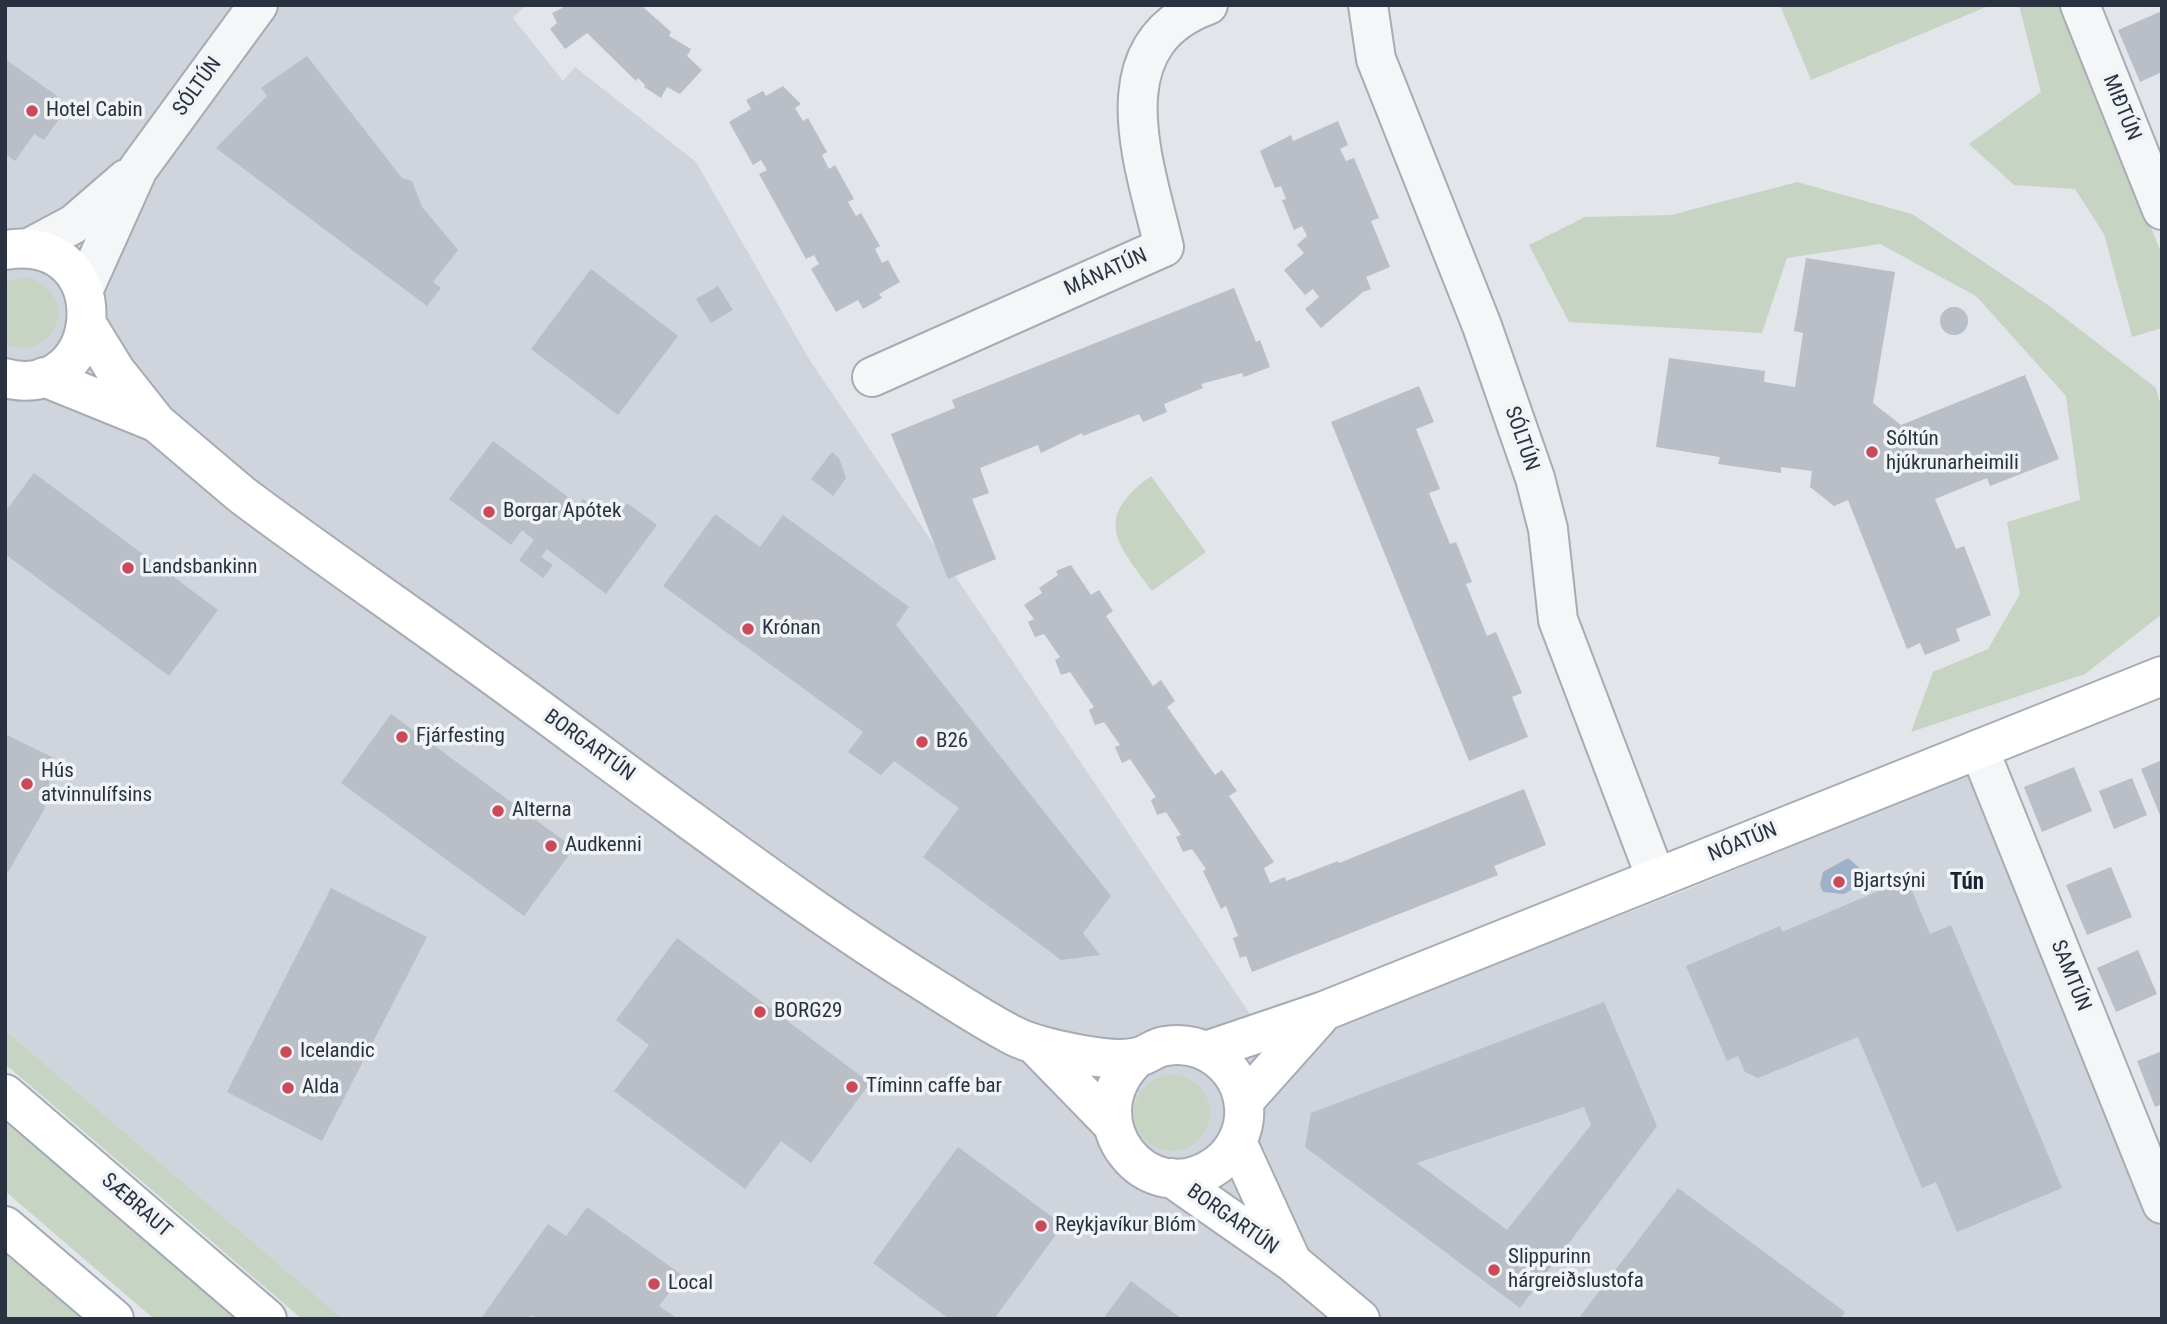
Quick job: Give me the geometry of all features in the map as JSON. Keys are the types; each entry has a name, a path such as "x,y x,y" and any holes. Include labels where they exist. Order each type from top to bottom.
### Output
{"street":[{"name":"SÓLTÚN","path":"17,249 74,224 138,169 258,5"},
{"name":"MÁNATÚN","path":"873,377 1164,247 1137,134 1136,94 1141,74 1158,42 1188,15 1208,5"},
{"name":"SÓLTÚN","path":"1368,5 1377,59 1482,326 1535,478 1548,529 1558,620 1656,878"},
{"name":"MIÐTÚN","path":"2080,5 2162,211"},
{"name":"SÓLTÚN","path":"86,308 138,169"},
{"name":"BORGARTÚN","path":"17,249 47,252 62,261 115,370 157,423 232,487 843,930 990,1024 1037,1047 1089,1055 1138,1057 1151,1050 1178,1045 1206,1051"},
{"path":"44,377 72,358 86,308"},
{"name":"BORGARTÚN","path":"5,378 29,380 44,377 157,423"},
{"name":"NÓATÚN","path":"1206,1051 1324,1011 2162,676"},
{"name":"SAMTÚN","path":"1979,749 2162,1204"},
{"name":"NÓATÚN","path":"1244,1101 1324,1011"},
{"name":"BORGARTÚN","path":"1037,1047 1111,1123 1119,1143 1132,1160 1150,1172 1172,1178 1292,1262 1360,1319"},
{"path":"1206,1051 1217,1057 1234,1076 1244,1101 1243,1122 1237,1142"},
{"path":"1111,1123 1116,1086 1127,1067 1138,1057"},
{"name":"SÆBRAUT","path":"5,1094 267,1319"},
{"name":"BORGARTÚN","path":"1172,1178 1203,1173 1228,1155 1237,1142"},
{"name":"BORGARTÚN","path":"1237,1142 1292,1262"},
{"path":"5,1226 114,1319"}],"shaded area":[{"path":"5,5 526,5 513,18 563,81 575,67 696,162 809,359 1273,1048 1669,897 1972,773 2162,1230 2162,1319 343,1319 5,1030"}],"green space":[{"path":"1780,5 1991,5 1811,80"},
{"path":"2019,5 2063,5 2162,255 2162,328 2132,337 2104,234 2075,189 2014,185 1969,144 2041,92"},
{"path":"1797,182 1912,214 2048,305 2156,388 2162,410 2162,614 2085,674 1911,732 1933,672 1988,649 2020,594 2007,522 2080,500 2066,396 1976,296 1880,244 1787,258 1762,333 1569,322 1529,245 1585,217 1671,215"},
{"path":"26,277 44,285 54,297 58,310 56,324 50,336 38,344 23,348 5,344 5,282"},
{"path":"1151,476 1206,552 1152,591 1129,559 1116,532 1116,519 1121,505"},
{"path":"5,1030 343,1319 302,1319 5,1064"},
{"path":"1172,1075 1186,1078 1199,1086 1207,1099 1210,1113 1207,1127 1199,1140 1186,1148 1172,1151 1158,1148 1145,1140 1137,1127 1134,1113 1137,1099 1145,1086 1158,1078"},
{"path":"5,1122 239,1319 154,1319 5,1191"},
{"path":"5,1247 89,1319 5,1319"}],"water":[{"path":"1848,858 1862,870 1858,886 1844,894 1823,892 1820,885 1823,872"}],"building":[{"path":"568,5 643,7 671,32 669,36 691,49 687,56 702,70 680,94 667,87 661,98 644,87 638,78 636,81 587,33 565,49 550,29 557,23 552,13"},
{"path":"2162,11 2162,72 2140,82 2118,30"},
{"path":"307,56 402,178 412,181 422,207 458,250 433,282 441,288 427,306 216,148 267,96 261,88"},
{"name":"Hotel Cabin","path":"5,59 60,98 53,107 62,115 44,140 34,134 15,161 5,154"},
{"path":"783,86 801,104 795,108 803,121 808,118 827,152 822,155 829,169 835,165 854,199 848,202 856,216 861,213 880,246 875,249 882,263 888,260 900,282 879,294 882,298 863,309 858,300 836,312 811,269 819,264 814,255 806,259 759,174 767,170 761,160 753,165 729,122 751,109 746,100 763,91 766,96"},
{"path":"1338,121 1348,145 1340,149 1346,161 1354,158 1379,218 1371,221 1390,267 1366,277 1371,289 1363,292 1321,328 1305,309 1319,297 1313,289 1305,295 1284,270 1304,253 1297,245 1307,236 1302,226 1294,230 1282,200 1286,199 1281,186 1275,188 1260,151 1291,135 1293,141"},
{"name":"Sóltún hjúkrunarheimili","path":"1806,258 1895,272 1873,403 1901,425 2025,375 2059,459 1990,486 1987,478 1935,499 1956,549 1964,546 1991,615 1956,629 1960,641 1925,655 1920,643 1907,649 1848,500 1834,506 1810,487 1812,471 1781,467 1781,473 1718,464 1720,457 1656,447 1669,358 1765,371 1764,382 1795,387 1803,333 1794,331"},
{"path":"591,269 678,336 618,415 531,349"},
{"path":"718,286 733,310 711,323 696,299"},
{"path":"1234,288 1256,342 1260,340 1270,367 1244,377 1242,373 1201,384 1203,388 1164,404 1167,412 1143,422 1139,414 1083,436 1082,433 1041,453 1038,445 980,468 989,493 972,499 996,559 948,579 891,434 955,408 952,400"},
{"path":"1954,307 1964,311 1968,321 1964,331 1954,335 1944,331 1940,321 1944,311"},
{"path":"1419,386 1434,422 1416,429 1440,489 1429,493 1450,544 1456,542 1472,582 1466,584 1487,636 1496,632 1522,693 1512,697 1528,737 1469,761 1331,422"},
{"path":"493,441 568,497 564,502 575,510 583,499 613,521 627,503 657,525 606,594 547,549 541,557 553,565 543,578 519,560 534,540 522,530 511,545 449,499"},
{"path":"832,452 839,458 846,478 833,496 811,479"},
{"path":"34,473 218,610 169,676 5,554 5,512"},
{"name":"B26","path":"715,514 760,547 783,515 909,607 896,625 1111,896 1083,933 1100,955 1061,960 923,857 959,808 894,761 881,775 848,752 863,732 663,586"},
{"path":"1071,565 1091,595 1099,590 1113,611 1106,616 1153,686 1161,680 1175,701 1167,707 1215,775 1222,770 1237,791 1229,796 1274,862 1264,868 1270,883 1285,877 1286,881 1338,861 1339,863 1524,789 1546,845 1494,866 1498,875 1252,972 1246,956 1240,958 1233,938 1238,936 1226,906 1221,909 1203,871 1206,869 1192,849 1183,852 1176,837 1181,835 1166,812 1157,815 1151,800 1156,797 1130,759 1122,763 1115,747 1120,745 1104,722 1095,725 1089,710 1094,707 1070,672 1061,675 1055,660 1060,657 1044,634 1035,637 1028,622 1034,619 1024,605 1042,593 1039,588 1058,575 1056,571"},
{"path":"391,714 574,848 524,916 341,783"},
{"name":"Hús atvinnulífsins","path":"5,734 54,758 44,810 5,877"},
{"path":"2162,760 2162,820 2141,769"},
{"path":"2074,767 2092,811 2042,832 2024,787"},
{"path":"2132,778 2147,815 2114,829 2099,791"},
{"path":"2111,867 2132,917 2087,935 2066,885"},
{"path":"1907,879 1930,934 1951,925 2062,1188 1957,1232 1936,1182 1922,1188 1858,1037 1758,1078 1745,1072 1738,1056 1727,1061 1686,966 1780,926 1782,932"},
{"path":"331,888 427,937 322,1141 227,1092"},
{"path":"677,938 870,1083 811,1163 781,1141 745,1189 614,1091 649,1045 616,1020"},
{"path":"2138,950 2157,994 2116,1012 2097,968"},
{"path":"1604,1002 1657,1126 1520,1308 1305,1147 1311,1113","holes":["1584,1107 1591,1125 1507,1230 1417,1163"]},
{"path":"2162,1051 2162,1104 2155,1107 2137,1061"},
{"path":"958,1147 1063,1225 994,1319 949,1319 873,1263"},
{"path":"1678,1188 1845,1312 1840,1319 1578,1319"},
{"path":"587,1207 682,1275 659,1306 678,1319 537,1319 531,1315 528,1319 482,1317 548,1224 566,1236"},
{"path":"1131,1281 1182,1319 1103,1319"}],"place":[{"name":"Hotel Cabin","path":"32,111"},
{"name":"Sóltún hjúkrunarheimili","path":"1872,452"},
{"name":"Borgar Apótek","path":"489,512"},
{"name":"Landsbankinn","path":"128,568"},
{"name":"Krónan","path":"748,629"},
{"name":"Fjárfesting","path":"402,737"},
{"name":"B26","path":"922,742"},
{"name":"Hús atvinnulífsins","path":"27,784"},
{"name":"Alterna","path":"498,811"},
{"name":"Audkenni","path":"551,846"},
{"name":"Bjartsýni","path":"1839,882"},
{"name":"BORG29","path":"760,1012"},
{"name":"Icelandic","path":"286,1052"},
{"name":"Tíminn caffe bar","path":"852,1087"},
{"name":"Alda","path":"288,1088"},
{"name":"Reykjavíkur Blóm","path":"1041,1226"},
{"name":"Slippurinn hárgreiðslustofa","path":"1494,1270"},
{"name":"Local","path":"654,1284"}],"district":[{"name":"Tún","path":"1967,883"}]}
